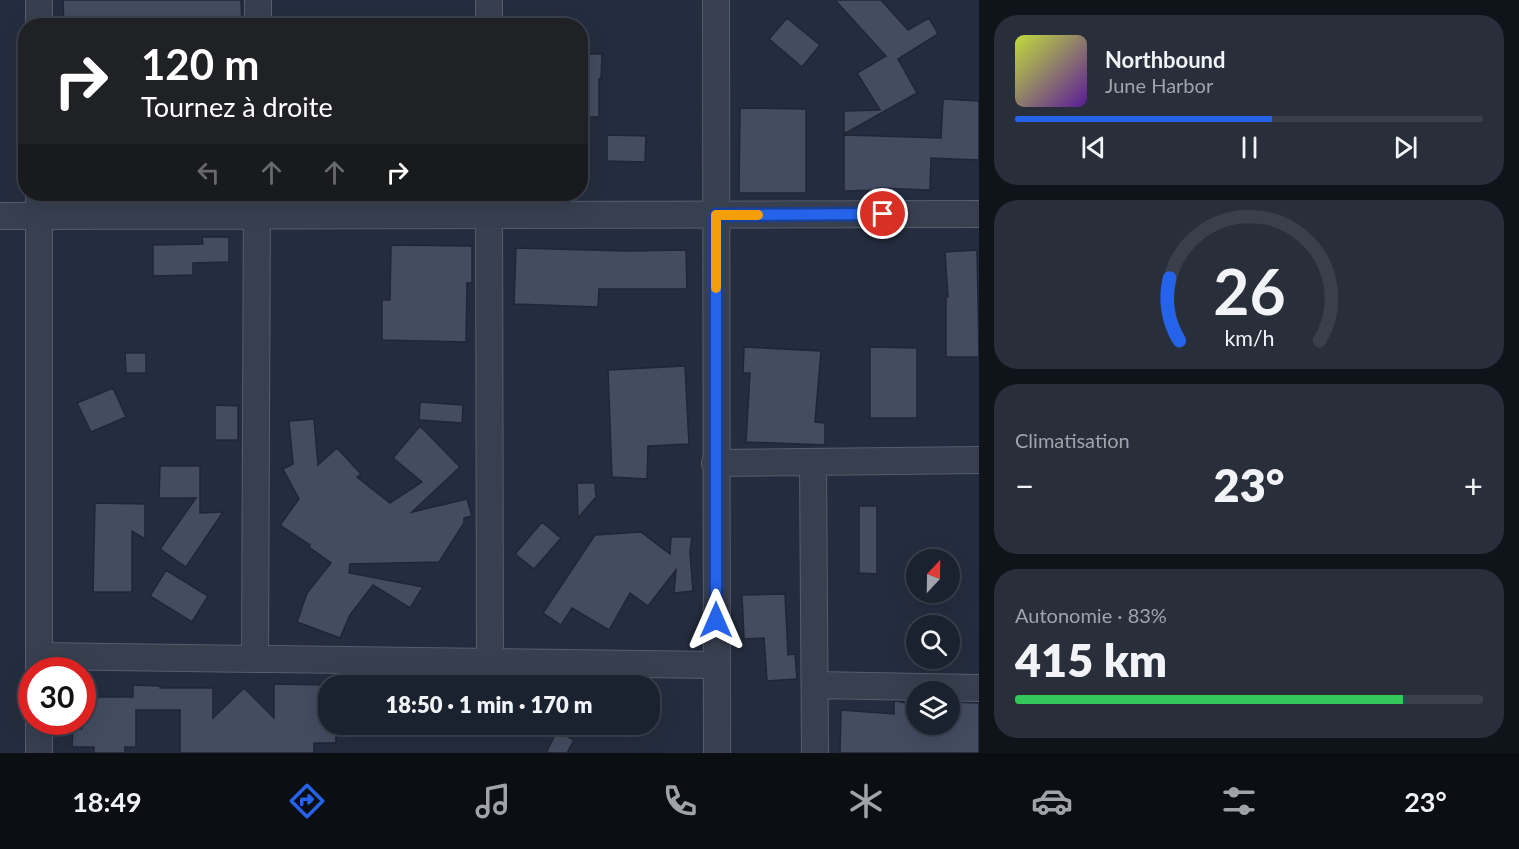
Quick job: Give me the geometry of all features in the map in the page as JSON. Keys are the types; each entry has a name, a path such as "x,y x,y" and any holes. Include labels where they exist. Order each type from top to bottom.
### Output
{"street":[{"path":"39,0 39,18"},
{"path":"258,0 258,18"},
{"path":"489,0 489,18"},
{"path":"716,0 717,753"},
{"path":"489,204 490,662"},
{"path":"0,216 39,205 489,204 716,215 979,214"},
{"path":"39,205 39,657"},
{"path":"255,659 257,205"},
{"path":"715,463 979,460"},
{"path":"813,462 815,753"},
{"path":"96,662 255,659 716,665"},
{"path":"815,685 979,687"},
{"path":"39,735 39,753"}],"building":[{"path":"63,0 241,0 242,18 64,18"},
{"path":"835,0 881,0 908,30 929,18 938,34 898,59 917,93 844,134 844,111 880,110 857,73 886,56"},
{"path":"787,18 820,45 802,67 769,39"},
{"path":"588,54 602,54 601,79 599,79 599,117 588,117"},
{"path":"943,99 979,101 979,160 931,158 930,190 877,188 877,190 844,191 844,135 941,138"},
{"path":"740,108 806,109 806,193 739,193"},
{"path":"607,135 646,136 645,162 607,161"},
{"path":"202,237 229,237 229,262 193,263 193,275 153,276 153,245 203,244"},
{"path":"391,245 472,246 472,283 467,283 466,342 382,340 382,300 390,300"},
{"path":"516,248 686,250 687,289 599,289 598,307 514,304"},
{"path":"977,250 979,357 946,357 946,297 948,297 945,252"},
{"path":"744,347 821,351 815,422 825,423 825,445 746,442 750,373 743,373"},
{"path":"870,347 917,348 917,418 870,418"},
{"path":"125,353 146,353 146,373 126,373"},
{"path":"685,366 689,444 648,446 647,479 612,477 608,370"},
{"path":"113,388 126,417 91,432 77,403"},
{"path":"420,402 463,405 462,423 419,420"},
{"path":"215,405 238,406 238,440 215,440"},
{"path":"314,419 318,465 337,448 361,474 357,477 390,503 422,482 393,458 420,426 460,467 412,512 467,499 472,516 464,518 464,523 439,562 350,564 349,573 423,587 410,608 373,585 350,615 340,638 297,622 307,593 331,563 309,547 310,545 280,525 299,499 283,469 293,464 289,421"},
{"path":"160,466 200,466 200,513 223,512 186,567 160,549 196,498 159,498"},
{"path":"577,483 595,483 596,497 578,518"},
{"path":"95,503 145,504 145,539 132,531 132,592 93,592"},
{"path":"859,506 877,506 877,574 859,573"},
{"path":"542,522 561,538 534,569 515,554"},
{"path":"641,532 670,554 671,537 692,537 690,552 693,591 674,593 676,570 648,606 630,593 609,630 572,608 561,625 543,613 595,535"},
{"path":"166,570 208,596 192,622 150,596"},
{"path":"785,594 788,655 795,654 797,679 767,681 764,638 744,639 742,595"},
{"path":"274,684 318,685 318,735 336,735 336,743 314,743 314,753 180,753 180,710 136,710 136,747 125,747 125,753 94,753 94,747 72,747 73,735 96,735 96,697 133,697 133,685 160,686 160,688 213,688 213,718 244,688 274,718"},
{"path":"894,701 906,703 906,735 960,735 960,702 979,703 979,753 840,753 841,710 894,714"},
{"path":"555,735 565,735 574,740 567,753 546,753"}],"slow traffic":[{"path":"716,288 716,215 758,215"}],"route":[{"path":"716,620 716,215 883,214"}]}
